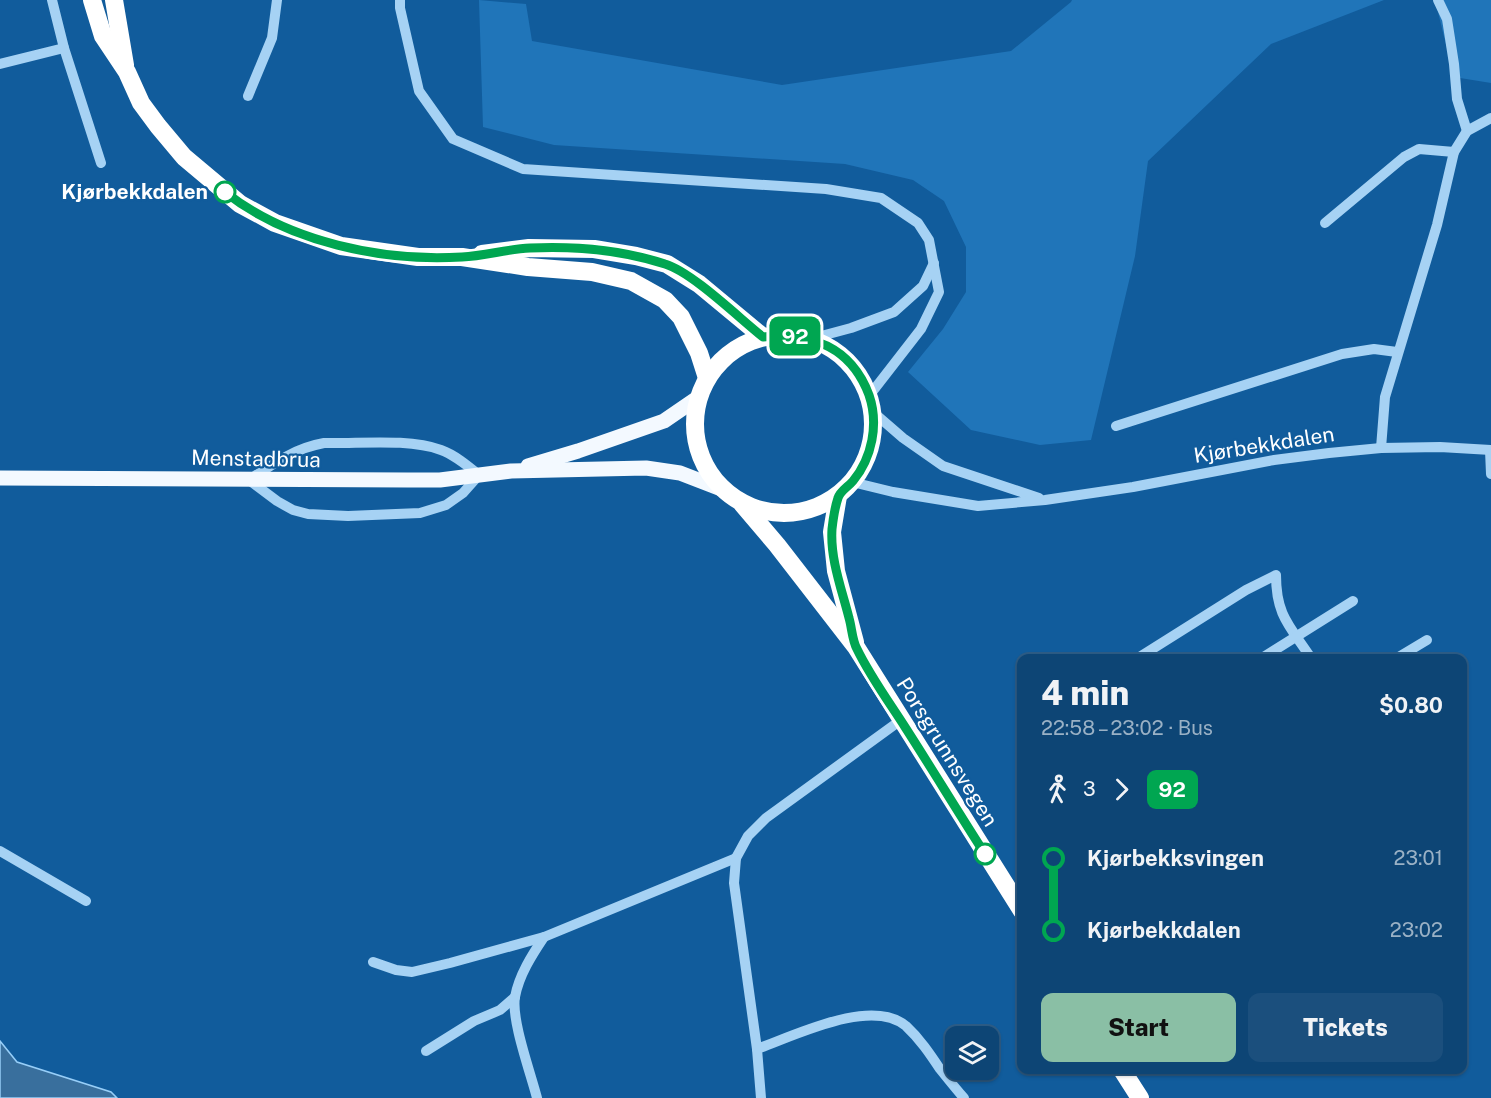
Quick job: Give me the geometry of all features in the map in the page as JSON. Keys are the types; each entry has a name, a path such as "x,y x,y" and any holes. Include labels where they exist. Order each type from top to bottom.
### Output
{"highway":[{"path":"92,0 103,36 127,72 141,103 184,157 240,204 275,223 341,246 418,257 462,257 529,248 594,249 636,256 668,264 699,284 763,337"},
{"path":"114,0 127,72"},
{"path":"462,257 528,267 591,272 631,281 664,300 681,317 699,352 707,378"},
{"path":"786,335 810,339 830,347 847,360 860,377 871,404 873,431 870,449 863,466 852,482 838,496 820,506 801,512 780,514 760,510 741,502 724,490 711,475 701,457 695,437 695,417 699,397 707,378 722,360 741,346 763,337 786,335"},
{"name":"Porsgrunnsvegen","path":"838,496 832,531 836,571 856,647"},
{"name":"Porsgrunnsvegen","path":"741,502 856,647 1017,903"},
{"path":"1125,1074 1140,1098"}],"main road":[{"name":"Menstadbrua","path":"511,471 578,451 664,421 699,397"},
{"name":"Menstadbrua","path":"0,478 408,480 511,471 645,468 680,473 724,490"}],"street":[{"path":"52,0 64,48 101,163"},
{"path":"248,96 272,38 277,0"},
{"path":"400,0 419,91 453,140 523,169 826,189 881,198 918,223 929,240 939,292 921,328 871,404"},
{"path":"1438,0 1447,19 1457,99 1467,131"},
{"path":"0,64 64,48"},
{"path":"1381,448 1384,397 1437,225 1454,152 1467,131 1491,118"},
{"path":"1324,223 1404,157 1419,150 1454,152"},
{"path":"810,339 851,328 894,312 923,286 934,263"},
{"path":"1116,426 1342,354 1374,349 1397,352"},
{"name":"Kjørbekkdalen","path":"871,404 903,438 943,466 1045,500"},
{"path":"324,444 420,444 443,450 464,462 479,475 463,493 446,505 420,513 348,516 308,514 293,510 249,480 293,453 310,446 324,444"},
{"name":"Kjørbekkdalen","path":"852,482 903,494 978,506 1045,500 1133,487 1274,460 1381,448 1440,447 1491,450"},
{"path":"1491,450 1491,474"},
{"path":"1144,654 1246,590 1276,574 1279,608 1308,654"},
{"path":"1268,654 1353,601"},
{"path":"1404,654 1427,640"},
{"path":"761,1098 757,1049 734,883 735,858 748,836 766,818 901,720"},
{"path":"0,851 86,901"},
{"path":"373,962 396,970 412,972 544,937 735,858"},
{"path":"537,1098 522,1044 516,997 528,962 544,937"},
{"path":"426,1051 474,1021 500,1010 516,997"},
{"path":"757,1049 837,1021 884,1015 905,1026 929,1051 940,1069 964,1098"}],"shaded area":[{"path":"479,0 526,4 532,41 782,85 1011,51 1072,0 1384,0 1271,44 1148,161 1135,256 1091,440 1040,445 971,430 908,372 943,329 966,292 966,247 944,201 913,180 845,164 554,145 483,127"},
{"path":"1435,0 1491,0 1491,83 1454,77"},
{"path":"0,1041 17,1062 111,1092 117,1098 0,1098"}],"bus line":[{"name":"92","path":"225,192 240,204 275,223 306,236 341,246 381,253 418,257 462,257 529,248 594,249 668,264 699,284 763,337 786,335 810,339 830,347 847,360 860,377 869,396 873,412 870,449 863,466 838,496 832,531 836,571 856,647 985,854"}],"place":[{"name":"Kjørbekkdalen","path":"225,192"}]}
